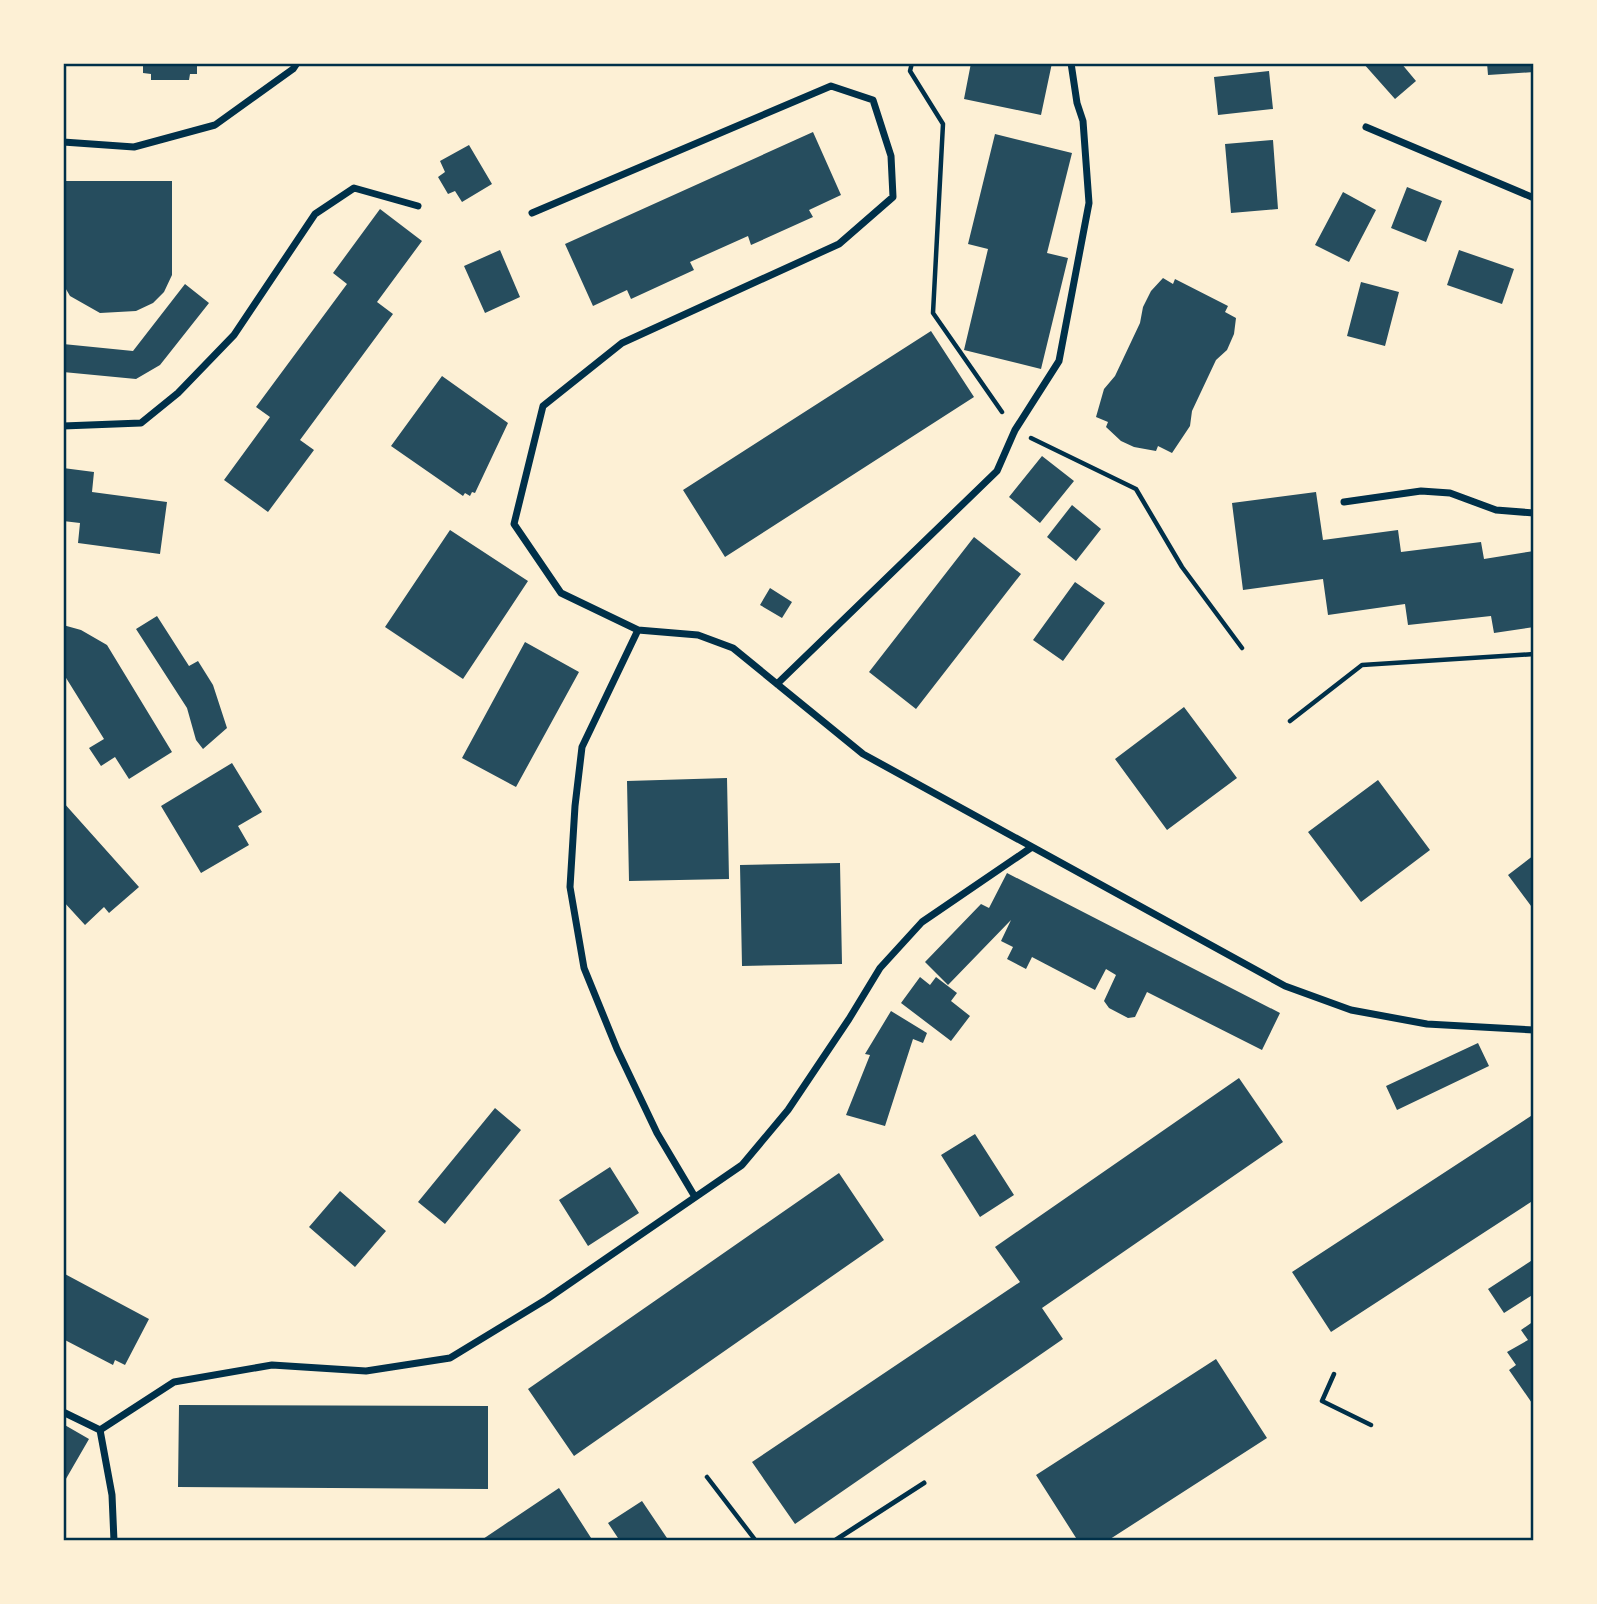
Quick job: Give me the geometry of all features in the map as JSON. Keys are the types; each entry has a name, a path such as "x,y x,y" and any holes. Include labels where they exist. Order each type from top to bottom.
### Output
{"street":[{"path":"63,142 134,147 215,125 293,69 297,63"},
{"path":"777,684 997,471 1015,430 1059,360 1089,203 1083,121 1077,103 1071,63"},
{"path":"532,213 831,86 873,100 891,156 893,197 839,244 622,344 543,406 514,524 561,593 638,630 698,635 733,648 863,754 1285,986 1351,1010 1427,1024 1534,1030"},
{"path":"1366,127 1534,198"},
{"path":"63,426 141,423 178,393 234,335 315,214 354,188 418,206"},
{"path":"1344,502 1421,491 1450,493 1496,510 1534,513"},
{"path":"638,630 582,747 570,887 584,968 617,1049 657,1133 695,1197"},
{"path":"100,1430 174,1382 272,1365 366,1371 450,1358 547,1299 741,1165 788,1110 880,968 922,922 1032,847"},
{"path":"63,1412 100,1430"},
{"path":"100,1430 112,1494 114,1541"}],"lane":[{"path":"834,1541 924,1483"}],"path":[{"path":"912,63 911,71 943,124 933,313 1015,430 1136,489 1182,567 1242,648"},
{"path":"1290,721 1362,666 1534,654"},
{"path":"1334,1374 1322,1401 1371,1424"},
{"path":"707,1476 756,1541"}],"building":[{"path":"143,63 197,63 197,74 190,74 189,80 151,80 151,74 143,73"},
{"path":"971,63 1052,63 1041,115 964,99"},
{"path":"1363,63 1401,63 1416,81 1395,99"},
{"path":"1487,63 1534,63 1534,72 1488,75"},
{"path":"1269,71 1273,109 1218,115 1214,77"},
{"path":"813,132 841,195 809,210 813,217 751,245 748,236 690,262 694,270 631,299 627,290 593,306 565,244"},
{"path":"995,134 1072,153 1047,253 1068,258 1041,369 964,350 988,249 968,244"},
{"path":"1273,140 1278,209 1231,213 1225,144"},
{"path":"469,145 492,184 462,202 455,191 448,194 438,177 445,172 440,161"},
{"path":"63,181 172,181 172,275 164,292 153,303 136,311 100,313 70,296 63,284"},
{"path":"1407,187 1442,201 1426,242 1391,228"},
{"path":"1343,192 1376,210 1349,262 1315,245"},
{"path":"380,209 422,241 377,302 393,314 300,440 314,450 268,512 224,480 270,417 256,407 347,284 333,273"},
{"path":"500,250 520,297 485,313 464,266"},
{"path":"1459,250 1514,269 1502,304 1447,285"},
{"path":"1163,278 1173,284 1175,279 1228,306 1225,312 1236,318 1234,334 1227,350 1216,360 1192,411 1190,426 1172,453 1158,446 1156,451 1134,447 1121,441 1106,427 1108,422 1096,417 1104,389 1115,376 1140,323 1143,307 1151,291"},
{"path":"1361,282 1399,292 1385,346 1347,336"},
{"path":"185,284 209,303 160,365 136,379 63,372 63,344 133,351"},
{"path":"931,331 974,397 725,557 683,490"},
{"path":"442,376 508,423 475,493 472,492 470,496 465,493 463,496 391,446"},
{"path":"1042,456 1074,481 1040,523 1009,497"},
{"path":"63,468 94,472 92,492 167,502 160,554 78,543 80,523 63,521"},
{"path":"1316,492 1323,540 1398,530 1401,552 1481,542 1484,559 1534,551 1534,627 1494,633 1491,616 1408,625 1405,604 1328,615 1323,579 1243,590 1232,503"},
{"path":"1072,505 1101,529 1076,561 1047,537"},
{"path":"450,530 528,581 463,679 385,627"},
{"path":"974,537 1021,574 916,709 869,672"},
{"path":"1075,582 1105,603 1063,661 1033,640"},
{"path":"770,588 792,602 782,618 760,605"},
{"path":"157,616 189,666 198,661 213,685 227,728 203,749 196,740 187,708 136,629"},
{"path":"63,625 81,630 107,645 172,752 129,779 115,757 101,766 89,748 104,739 63,673"},
{"path":"525,642 579,672 516,787 462,758"},
{"path":"1184,707 1237,778 1167,830 1115,759"},
{"path":"232,763 262,812 238,826 249,845 201,873 161,806"},
{"path":"727,778 729,879 629,881 627,781"},
{"path":"1378,780 1430,850 1361,902 1308,832"},
{"path":"63,802 139,887 109,913 104,907 85,925 63,901"},
{"path":"1534,855 1534,910 1508,875"},
{"path":"840,863 842,964 742,966 740,865"},
{"path":"1007,873 1280,1013 1262,1050 1147,992 1135,1017 1128,1018 1109,1008 1104,1001 1116,975 1106,969 1095,990 1032,957 1026,969 1007,959 1013,947 1001,941 1011,920 948,985 925,962 981,904 989,908"},
{"path":"920,977 930,985 936,977 957,993 951,1001 970,1016 951,1041 901,1003"},
{"path":"891,1011 927,1033 923,1043 913,1039 885,1126 846,1115 870,1055 865,1054"},
{"path":"1478,1043 1489,1066 1397,1110 1386,1086"},
{"path":"1239,1078 1283,1142 1042,1308 1063,1339 795,1524 752,1462 1020,1282 995,1247"},
{"path":"495,1108 521,1130 445,1224 418,1202"},
{"path":"1534,1114 1534,1200 1331,1332 1292,1272"},
{"path":"975,1134 1014,1195 980,1217 941,1155"},
{"path":"610,1167 639,1213 588,1246 559,1200"},
{"path":"839,1173 884,1240 574,1456 528,1389"},
{"path":"340,1191 386,1231 355,1267 309,1227"},
{"path":"1534,1259 1534,1294 1504,1313 1488,1289"},
{"path":"63,1273 149,1319 125,1365 115,1360 113,1365 63,1339"},
{"path":"1534,1321 1534,1406 1509,1370 1516,1365 1507,1352 1528,1340 1521,1330"},
{"path":"1216,1359 1267,1438 1107,1541 1078,1541 1036,1475"},
{"path":"179,1405 488,1406 488,1489 178,1487"},
{"path":"63,1424 89,1439 63,1484"},
{"path":"559,1488 593,1541 480,1541"},
{"path":"642,1501 669,1541 620,1541 608,1523"}]}
